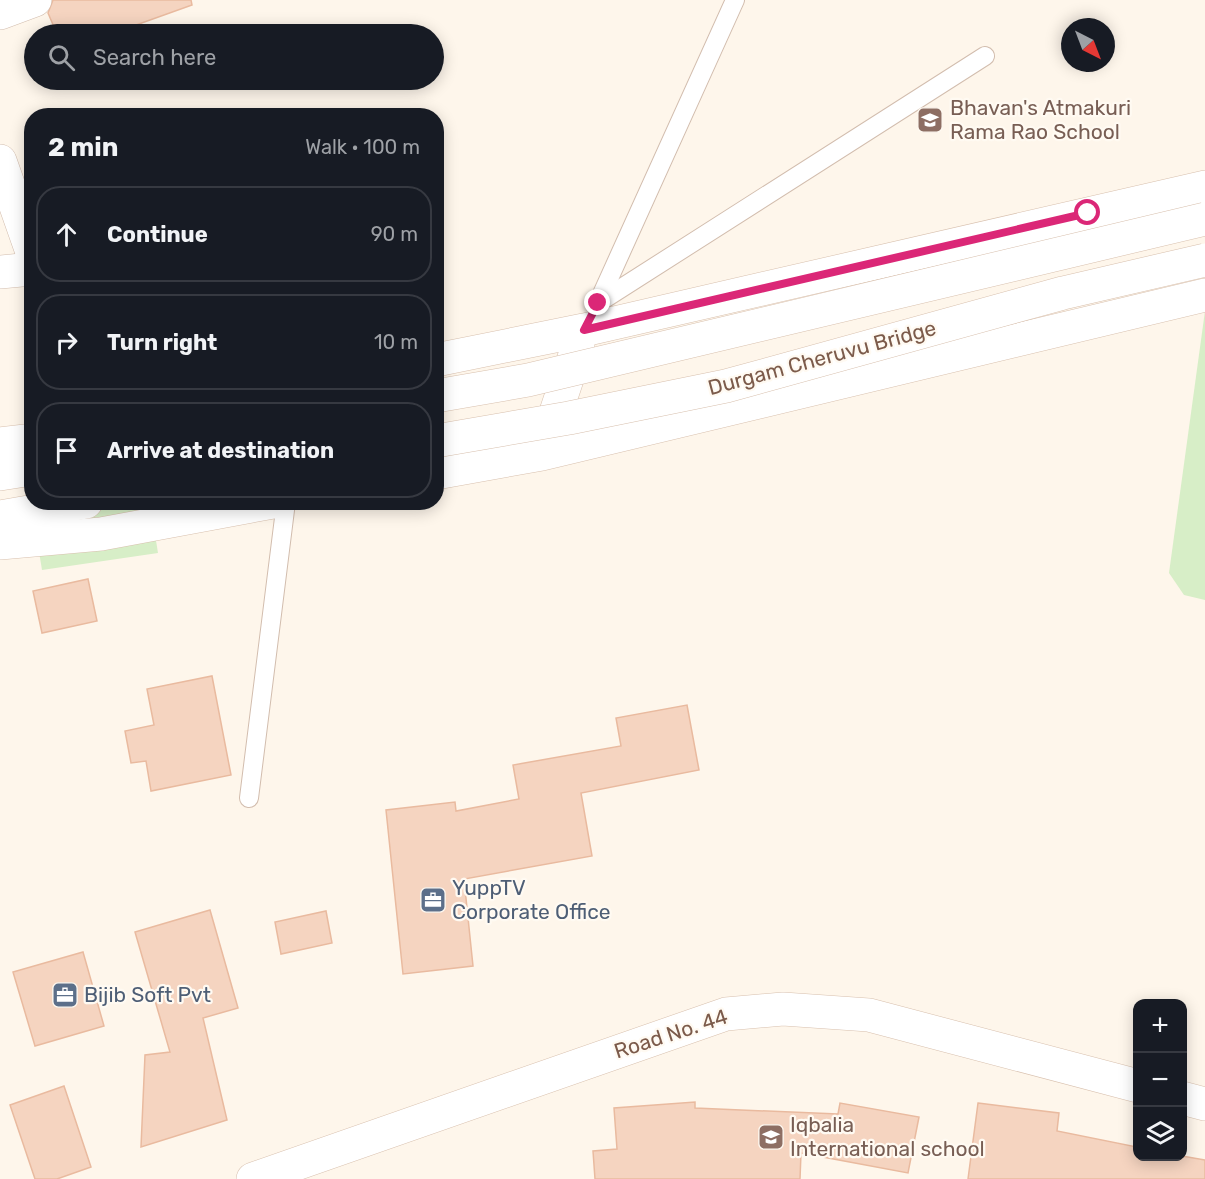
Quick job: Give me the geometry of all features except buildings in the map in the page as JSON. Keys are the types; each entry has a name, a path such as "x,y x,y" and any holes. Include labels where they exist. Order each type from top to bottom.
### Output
{"main road":[{"path":"0,14 35,0"},
{"path":"0,161 24,229"},
{"path":"444,358 591,317 1205,187"},
{"name":"Durgam Cheruvu Bridge","path":"444,394 551,374 1205,219"},
{"name":"Durgam Cheruvu Bridge","path":"444,440 569,418 726,386 1063,293 1205,260"},
{"path":"0,272 24,270"},
{"path":"444,472 542,454 1205,295"},
{"path":"542,454 591,317"},
{"path":"0,444 24,441"},
{"path":"0,474 24,470"},
{"path":"0,517 40,510"},
{"path":"0,543 101,534 230,510"},
{"name":"Road No. 44","path":"253,1179 726,1014 783,1009 869,1014 1133,1085"},
{"path":"1187,1099 1205,1104"}],"lane":[{"path":"591,317 735,0"},
{"path":"591,317 985,56"},
{"path":"249,798 285,510"}],"green space":[{"path":"1205,311 1205,600 1184,595 1169,573"},
{"path":"61,510 151,510 158,553 42,570 33,515"}],"place":[{"name":"Bhavan's Atmakuri Rama Rao School","path":"930,120"},
{"name":"YuppTV Corporate Office","path":"433,900"},
{"name":"Bijib Soft Pvt","path":"65,995"},
{"name":"Iqbalia International school","path":"771,1137"}],"route":[{"path":"598,303 584,330 1088,213"}]}
